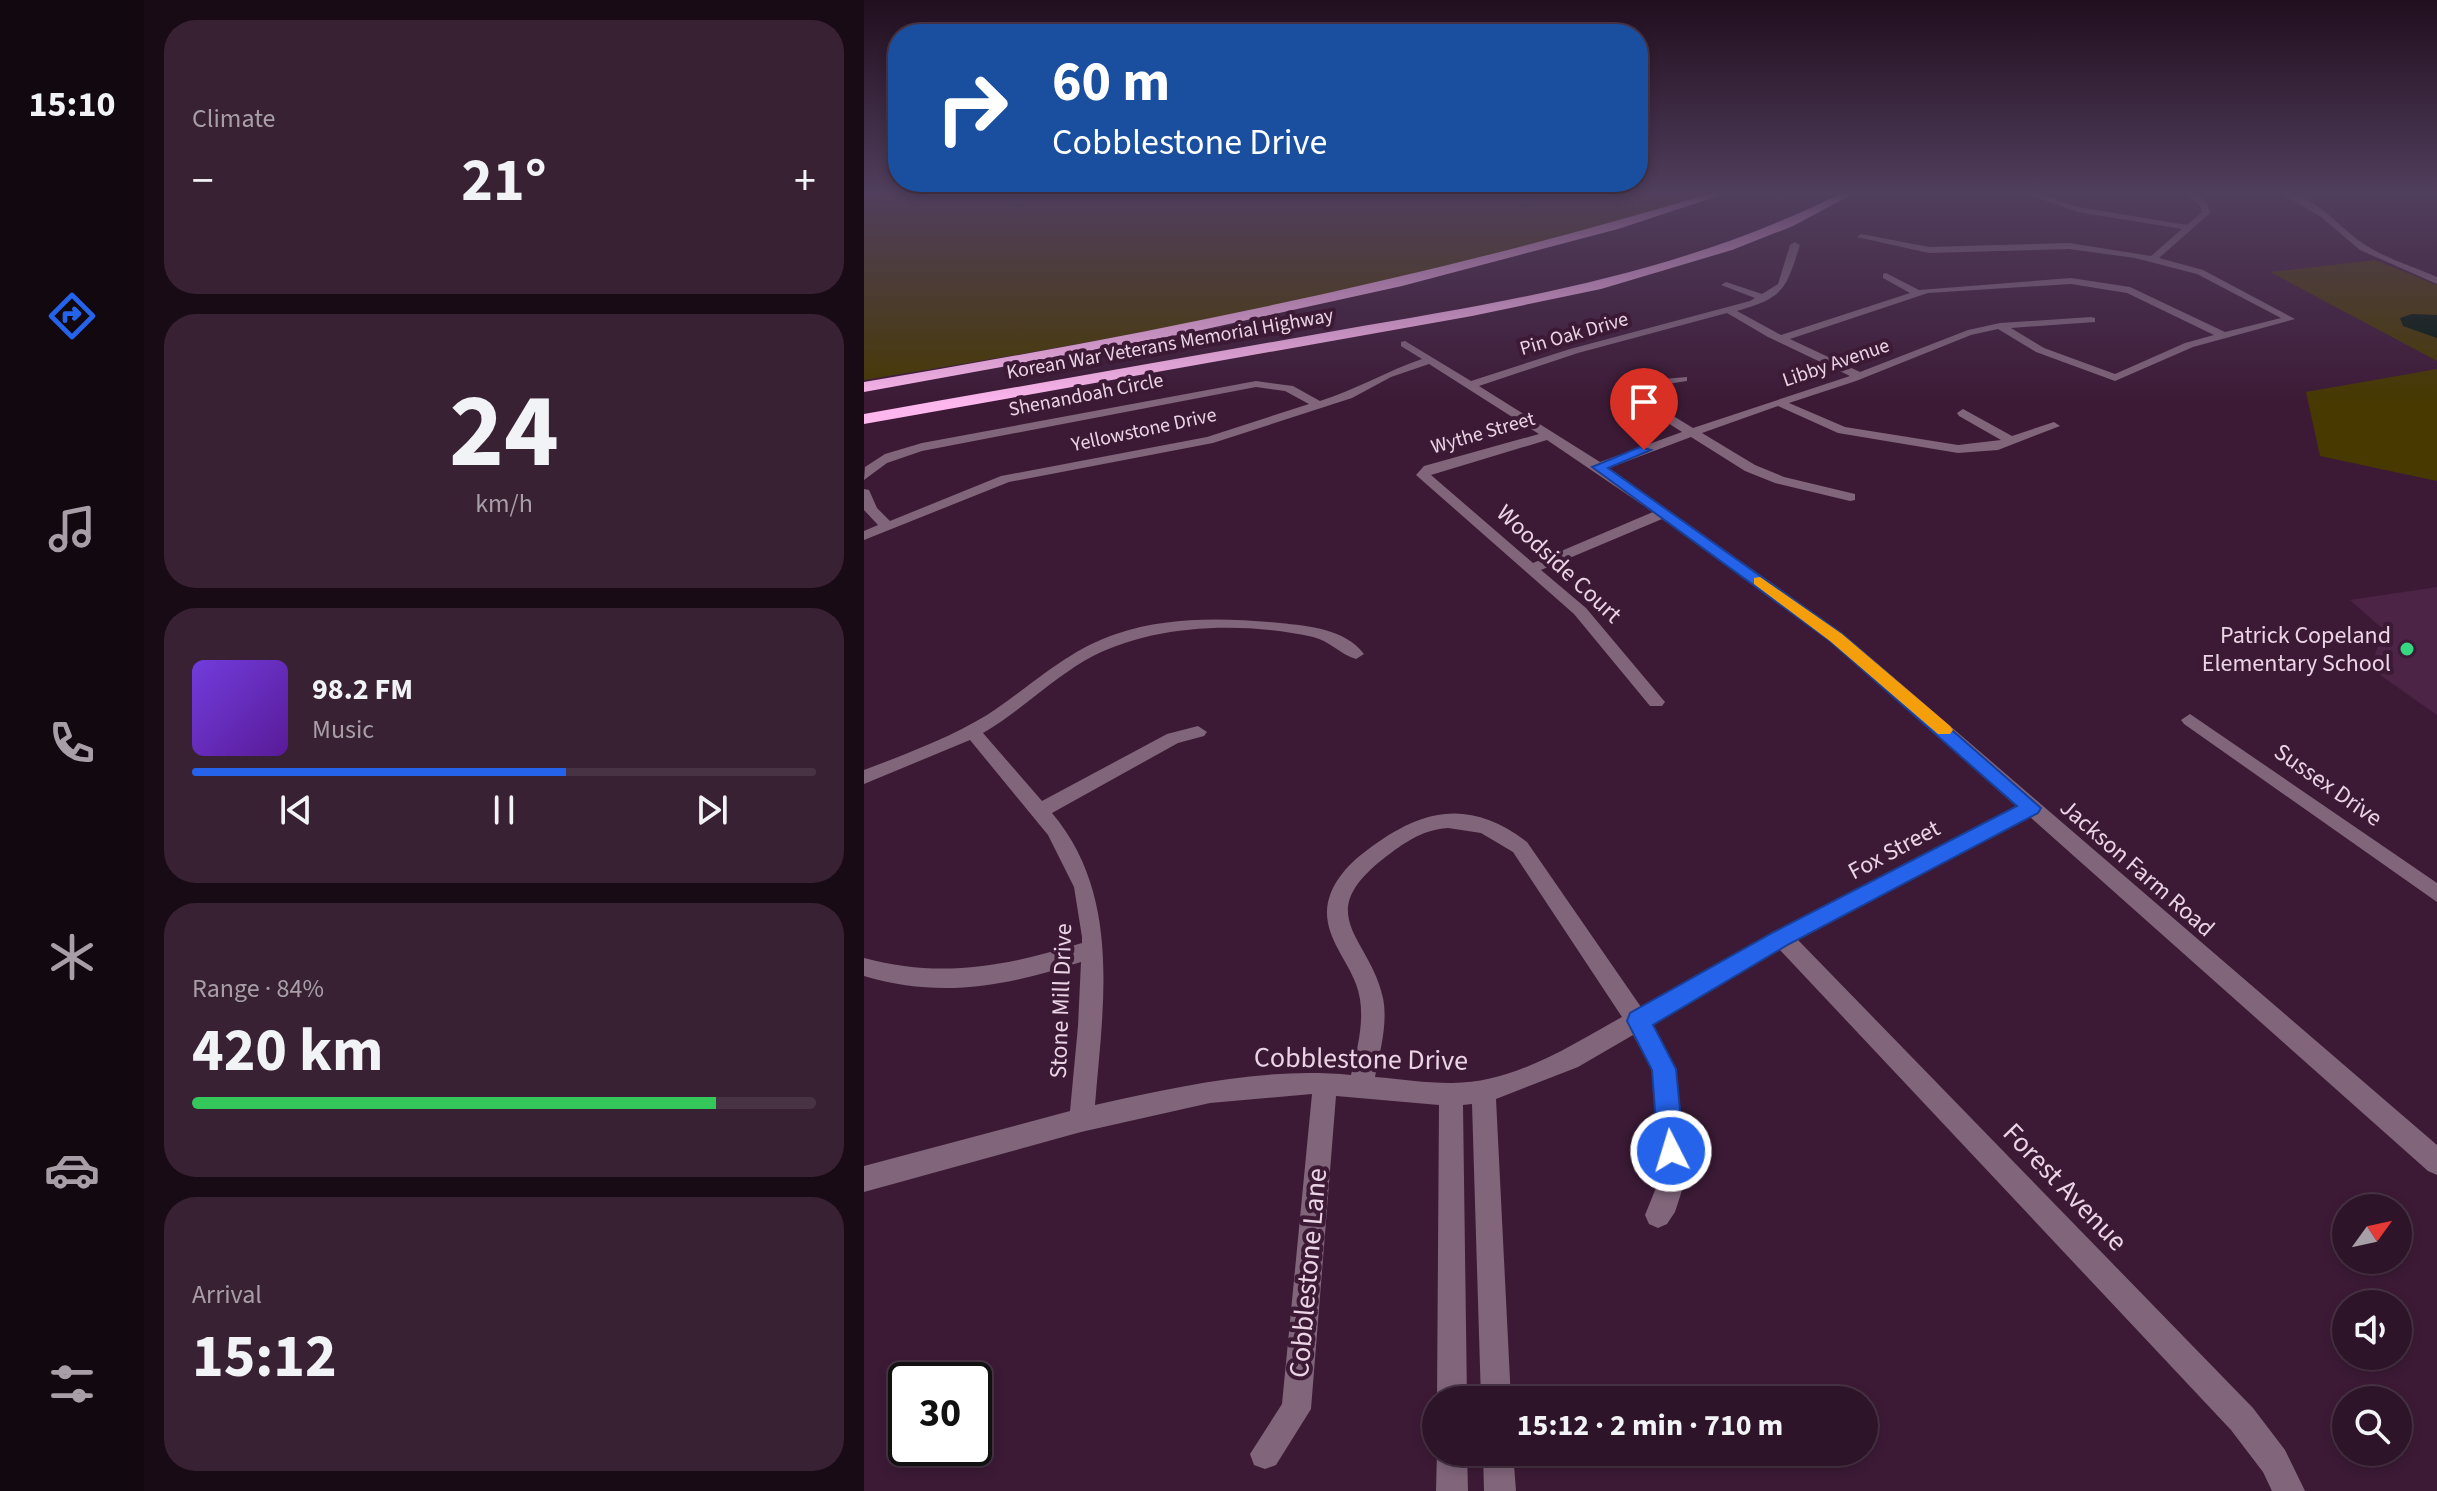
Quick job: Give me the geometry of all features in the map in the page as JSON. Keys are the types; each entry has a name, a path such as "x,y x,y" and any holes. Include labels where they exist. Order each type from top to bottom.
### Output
{"highway":[{"name":"Korean War Veterans Memorial Highway","path":"864,387 1141,338 1353,294 1478,264"},
{"name":"Korean War Veterans Memorial Highway","path":"864,419 1473,311 1576,290 1673,264"}],"street":[{"path":"1726,285 1765,298 1782,286 1789,264"},
{"path":"2000,326 2040,350 2115,378 2174,351 2290,319 2200,272 2170,264"},
{"path":"2398,264 2437,281"},
{"path":"1886,276 1916,292"},
{"path":"1781,339 1916,292 2030,282 2100,283 2142,295 2224,336"},
{"name":"Pin Oak Drive","path":"1471,385 1574,351 1765,298"},
{"path":"1729,310 1781,339 1860,376"},
{"name":"Libby Avenue","path":"1599,467 1860,376 1952,339 2000,326 2091,320"},
{"name":"Jackson Farm Road","path":"1405,344 1599,467 1836,637 2437,1162"},
{"name":"Yellowstone Drive","path":"864,536 1006,479 1187,445 1348,396 1409,365 1431,360"},
{"path":"1683,379 1651,383 1635,394 1637,400 1762,474 1850,497"},
{"name":"Shenandoah Circle","path":"864,476 889,456 922,447 1256,384 1277,384 1294,389 1319,406"},
{"path":"1779,402 1820,423 1892,440 1970,450 2011,441 2054,426"},
{"path":"1963,413 2011,441"},
{"name":"Wythe Street","path":"1426,471 1550,435"},
{"name":"Woodside Court","path":"1426,471 1424,477 1533,568 1595,626 1656,702"},
{"path":"864,493 871,510 887,526"},
{"path":"1533,568 1664,513"},
{"path":"864,777 972,731 1011,709 1094,649 1120,637 1160,627 1201,623 1293,629 1329,636 1356,654"},
{"name":"Sussex Drive","path":"2190,720 2437,894"},
{"name":"Stone Mill Drive","path":"972,731 1041,810 1071,857 1084,887 1090,910 1093,949 1081,1120"},
{"path":"1041,810 1173,738 1198,732"},
{"name":"Fox Street","path":"1782,938 2031,808"},
{"path":"1361,1087 1373,1017 1371,995 1339,925 1338,900 1360,866 1391,841 1424,823 1452,821 1507,835 1520,847 1638,1021 1664,1069 1673,1178 1666,1203 1658,1215"},
{"name":"Cobblestone Drive","path":"864,1179 1081,1120 1210,1091 1256,1085 1325,1083 1406,1093 1451,1095 1484,1091 1550,1069 1782,938"},
{"name":"Forest Avenue","path":"1782,938 2242,1419 2268,1451 2289,1491"},
{"path":"864,967 902,978 951,981 1039,966 1093,949"},
{"name":"Cobblestone Lane","path":"1265,1454 1296,1409 1325,1083"},
{"path":"1484,1091 1495,1386"},
{"path":"1451,1095 1452,1386"},
{"path":"1452,1466 1452,1491"},
{"path":"1499,1466 1500,1491"}],"shaded area":[{"path":"864,264 1456,264 1183,324 864,380"},
{"path":"2344,264 2384,264 2437,285 2437,361 2270,272"},
{"path":"2412,314 2437,315 2437,338 2403,326 2400,318"},
{"path":"2437,369 2437,481 2320,456 2306,392"},
{"name":"Patrick Copeland Elementary School","path":"2437,587 2437,715 2370,668 2384,630 2350,600"}],"slow traffic":[{"path":"1760,581 1836,637 1944,730"}],"place":[{"name":"Patrick Copeland Elementary School","path":"2407,649"}],"route":[{"path":"1644,450 1599,467 1807,614 1937,723 2031,808 1782,938 1638,1021 1664,1069 1671,1151"}]}
